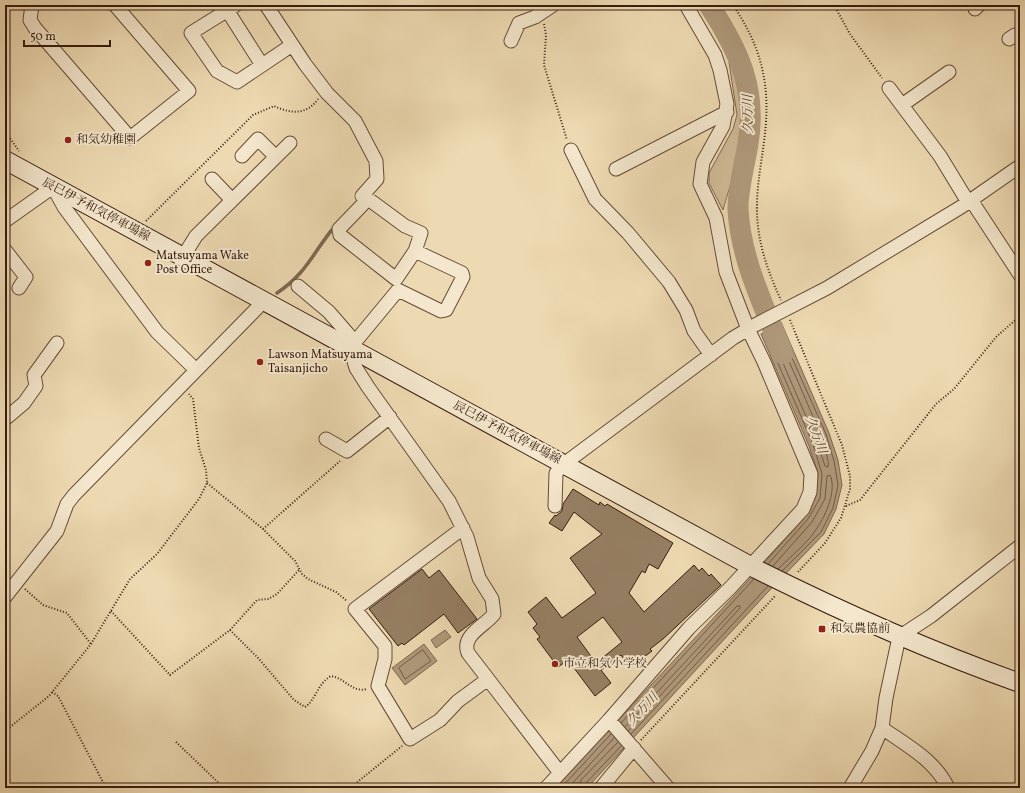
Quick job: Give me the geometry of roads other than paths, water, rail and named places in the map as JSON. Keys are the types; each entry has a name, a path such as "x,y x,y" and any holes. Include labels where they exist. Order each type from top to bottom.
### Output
{"main road":[{"name":"辰巳伊予和気停車場線","path":"5,160 264,301 352,345 753,568 836,609 899,637 1020,683"}],"street":[{"path":"32,5 30,20 34,28 130,138 189,90 115,5"},
{"path":"266,5 324,90 356,121 376,161 377,180 362,196 405,226 421,233 415,251 397,285 352,345"},
{"path":"511,41 519,22 535,17 553,5"},
{"path":"546,788 611,722 689,628 753,568 804,509 810,492 811,474 751,327 726,272 716,218 700,184 703,162 724,126 727,112 726,97 715,55 686,5"},
{"path":"262,65 231,8 191,33 217,71 238,82 292,45"},
{"path":"902,105 949,72"},
{"path":"889,88 940,156 1020,275"},
{"path":"616,168 727,112"},
{"path":"242,156 258,139 276,156"},
{"path":"183,257 196,236 290,143"},
{"path":"571,150 595,199 628,233 669,282 686,310 694,331 711,355"},
{"path":"555,506 556,473 564,464 711,355 751,327 827,288 970,201 1020,166"},
{"path":"212,179 232,200"},
{"path":"5,221 53,187 64,207 157,332 196,370"},
{"path":"366,200 339,229 340,235 397,285 441,311 446,310 463,277 462,273 415,251"},
{"path":"5,250 26,277 19,288"},
{"path":"298,286 329,312 352,345 356,368 450,501 463,528 479,578 492,599 494,608 494,614 490,620 469,637 466,644 468,653 560,773"},
{"path":"5,597 16,581 57,531 67,504 74,495 264,301"},
{"path":"5,418 24,403 36,386 34,375 57,344"},
{"path":"326,439 347,451 390,417"},
{"path":"463,528 356,609 385,646 385,659 378,686 410,739 440,720 458,701 488,679"},
{"path":"850,788 872,750 882,728 886,698 899,637 937,611 1020,546"},
{"path":"611,722 668,788"},
{"path":"882,728 933,764 943,777 948,788"},
{"path":"601,788 633,747"}],"water":[{"path":"781,322 829,433 838,460 842,485 836,509 824,534 767,593 587,788 555,788 747,582 805,517 816,496 818,473 809,446 761,334"},
{"path":"445,630 451,637 436,648 431,640"},
{"path":"424,644 437,661 405,685 392,668"}],"waterway":[{"name":"久万川","path":"709,5 729,38 737,55 748,88 750,124 738,203 740,229 755,284 783,354"},
{"path":"277,293 303,269 335,226"}],"place":[{"name":"和気幼稚園","path":"68,140"},
{"name":"Matsuyama Wake Post Office","path":"148,263"},
{"name":"Lawson Matsuyama Taisanjicho","path":"260,362"},
{"name":"和気農協前","path":"822,629"},
{"name":"市立和気小学校","path":"555,664"}]}
